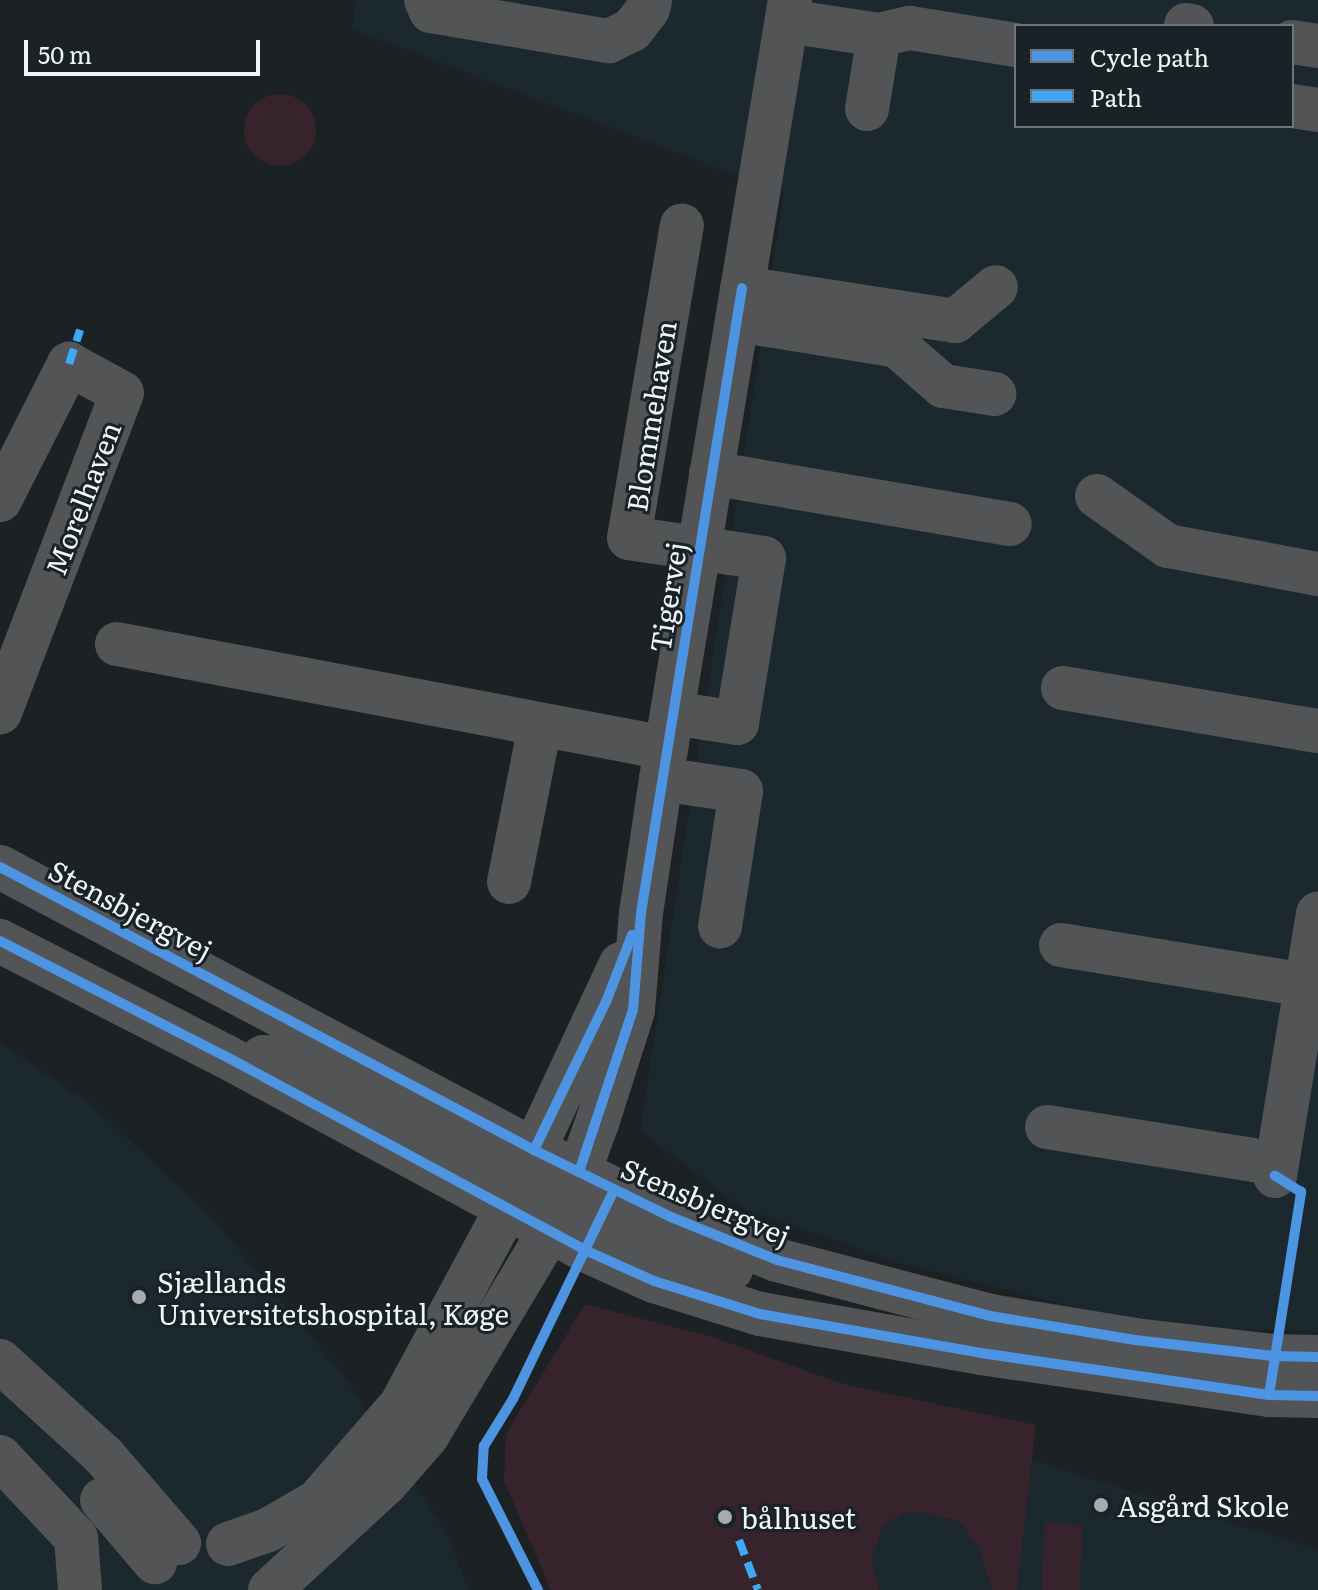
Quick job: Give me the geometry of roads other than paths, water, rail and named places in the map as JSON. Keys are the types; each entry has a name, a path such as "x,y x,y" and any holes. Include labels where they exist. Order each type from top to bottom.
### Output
{"street":[{"path":"426,0 431,11 609,41 632,30 648,9 650,0"},
{"path":"789,10 879,35 910,28 1014,45"},
{"name":"Tigervej","path":"565,1202 633,1010 641,913 789,10"},
{"path":"867,109 879,35"},
{"path":"1294,42 1318,46"},
{"path":"1294,106 1318,110"},
{"name":"Blommehaven","path":"682,225 629,538 699,547"},
{"path":"740,304 955,321 996,287"},
{"path":"740,304 897,346 943,386 994,394"},
{"name":"Morelhaven","path":"0,500 69,364 122,393 0,713"},
{"path":"711,473 1010,524"},
{"path":"1097,496 1168,546 1318,574"},
{"path":"667,747 737,723 762,573 764,558 699,547"},
{"path":"117,644 667,747 741,791 720,926"},
{"path":"1063,688 1318,731"},
{"path":"509,882 540,725"},
{"name":"Stensbjergvej","path":"0,867 521,1179 565,1202 654,1281 760,1314 1128,1376 1269,1395 1318,1396"},
{"name":"Tigervej","path":"521,1179 606,1002 641,913"},
{"path":"1047,1127 1276,1170 1309,996 1318,913"},
{"name":"Stensbjergvej","path":"0,941 225,1056 521,1179 565,1202 671,1217 777,1260 990,1316 1135,1340 1273,1356 1318,1357"},
{"path":"1061,945 1309,996"},
{"path":"228,1544 268,1530 318,1501 401,1405 521,1179"},
{"path":"270,1590 386,1483 427,1436 565,1202"},
{"path":"0,1361 104,1456 159,1565"},
{"path":"0,1401 82,1478 159,1565"},
{"path":"3,1470 76,1538 80,1590"},
{"path":"159,1565 203,1539 228,1544 253,1564 264,1590"}],"place":[{"name":"Sjællands Universitetshospital, Køge","path":"139,1297"},
{"name":"Asgård Skole","path":"1101,1505"},
{"name":"bålhuset","path":"725,1517"}]}
